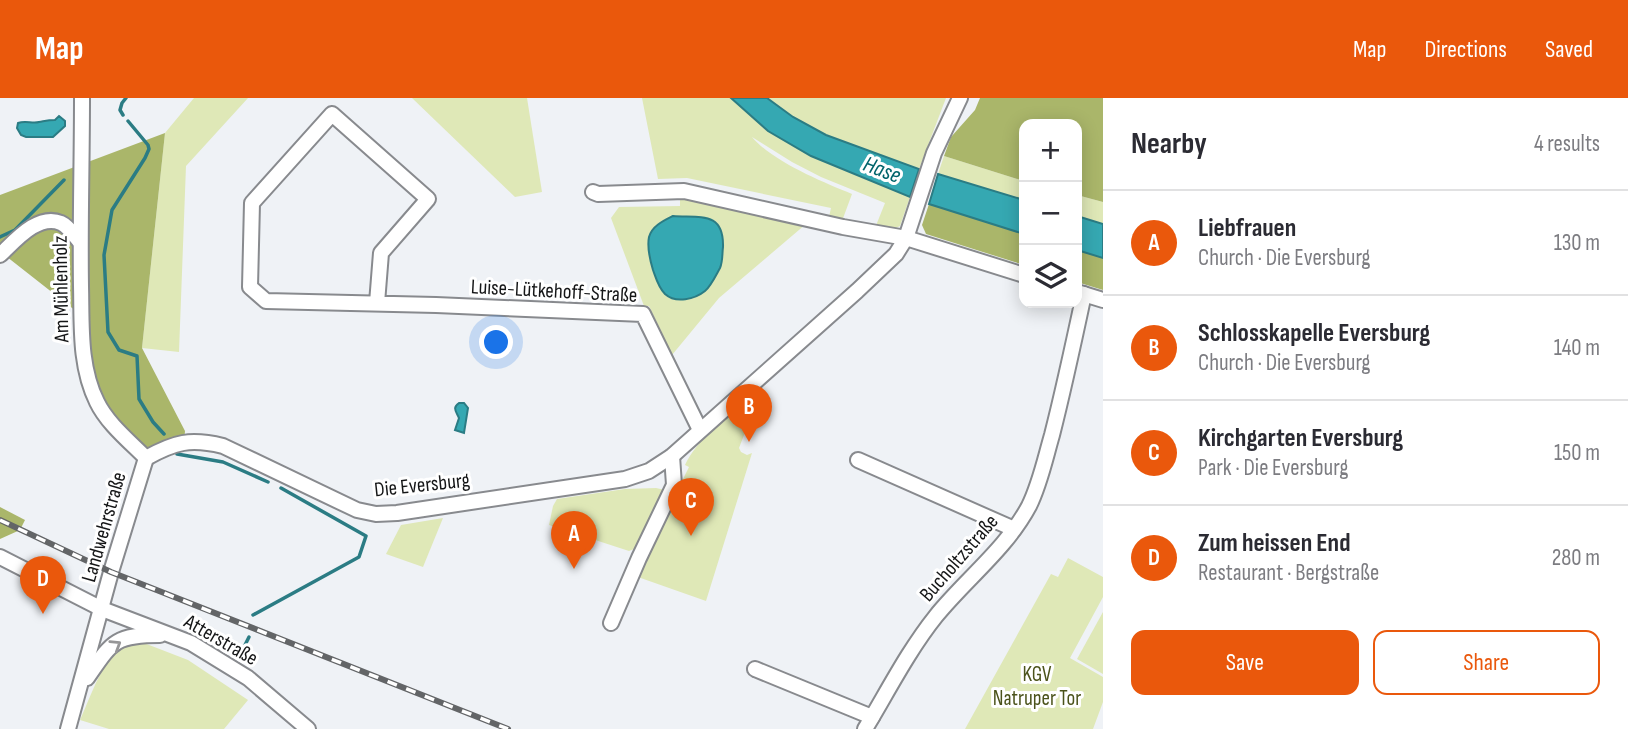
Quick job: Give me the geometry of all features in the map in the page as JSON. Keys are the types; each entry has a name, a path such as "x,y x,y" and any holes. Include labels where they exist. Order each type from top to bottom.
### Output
{"street":[{"name":"Am Mühlenholz","path":"82,98 80,242 83,355 92,391 105,415 146,458"},
{"name":"Die Eversburg","path":"146,458 167,446 184,442 223,446 357,510 376,514 625,479 649,471 672,456 896,254 906,238 934,153 960,98"},
{"name":"Luise-Lütkehoff-Straße","path":"377,303 381,253 428,200 332,114 252,203 250,287 266,301 643,314 700,430"},
{"path":"593,192 684,191 906,238 1019,273"},
{"path":"0,255 32,226 45,222 63,224 80,242"},
{"path":"1082,294 1103,300"},
{"name":"Bucholtzstraße","path":"755,669 869,723 915,645 936,616 995,553 1028,506 1040,480 1065,382 1077,308"},
{"path":"611,623 674,485 672,456"},
{"name":"Landwehrstraße","path":"68,729 111,572 146,458"},
{"path":"858,460 1014,529"},
{"name":"Atterstraße","path":"0,557 102,608 191,643 248,678 308,729"},
{"path":"80,688 107,649 117,642 141,635 170,635"}],"green space":[{"path":"194,98 248,98 186,166 179,352 142,348 165,133"},
{"path":"412,98 527,98 542,192 515,197"},
{"path":"642,98 731,98 768,131 811,156 910,197 900,226 892,230 875,228 885,203 821,177 752,137 785,162 852,194 842,221 829,217 831,208 687,178 658,179"},
{"path":"767,98 946,98 919,169 826,135 793,117"},
{"path":"980,98 1103,98 1103,202 1082,196 1082,119 1019,119 1019,179 944,156 951,137 975,110"},
{"path":"165,133 142,348 185,431 184,442 146,458 98,404 81,315 2,253 0,255 0,195"},
{"path":"944,156 1019,179 1019,198 938,174"},
{"path":"1082,196 1103,202 1103,224 1082,218"},
{"path":"680,197 806,224 719,298 672,355 649,306 644,306 611,218 619,207 680,206"},
{"path":"929,204 1019,232 1019,263 926,234 922,225"},
{"path":"1082,252 1103,258 1103,290 1082,284"},
{"path":"744,405 755,417 749,422 739,448 747,455 752,453 706,601 635,576 689,467 685,465 690,456 711,431"},
{"path":"625,489 665,490 639,547 629,551 549,525 557,499"},
{"path":"0,507 25,520 20,530 0,539"},
{"path":"443,518 423,567 386,554 401,525"},
{"name":"KGV Natruper Tor","path":"1068,558 1103,577 1103,597 1070,658 1103,677 1103,702 1093,729 965,729 1051,574 1058,577"},
{"path":"1103,612 1103,674 1077,659"},
{"path":"144,643 188,660 248,700 224,729 109,729 80,720 111,657 127,645"}],"water":[{"name":"Hase","path":"731,98 767,98 793,117 826,135 919,169 910,197 811,156 768,131"},
{"path":"59,116 65,121 65,126 53,137 26,137 21,135 17,128 18,123 55,120"},
{"path":"938,174 1019,198 1019,232 929,204"},
{"path":"673,216 708,219 715,222 722,235 720,268 707,289 691,298 674,299 665,294 656,279 649,254 649,237 653,230"},
{"path":"1082,218 1103,224 1103,258 1082,252"},
{"path":"459,403 464,403 468,408 464,433 455,430 459,418 455,408"}],"waterway":[{"path":"123,115 120,110 126,98"},
{"path":"128,121 149,149 112,210 104,255 108,332 119,350 137,356 139,399 164,434"},
{"path":"0,237 15,230 64,180"},
{"path":"177,454 223,462 268,482"},
{"path":"253,615 359,557 366,536 281,488"},
{"path":"241,653 249,637"}],"railway":[{"path":"0,520 111,572 508,729"}],"place":[{"name":"Schlosskapelle Eversburg","path":"749,442"},
{"name":"Kirchgarten Eversburg","path":"691,536"},
{"name":"Liebfrauen","path":"574,569"},
{"name":"Zum heissen End","path":"43,614"}]}
